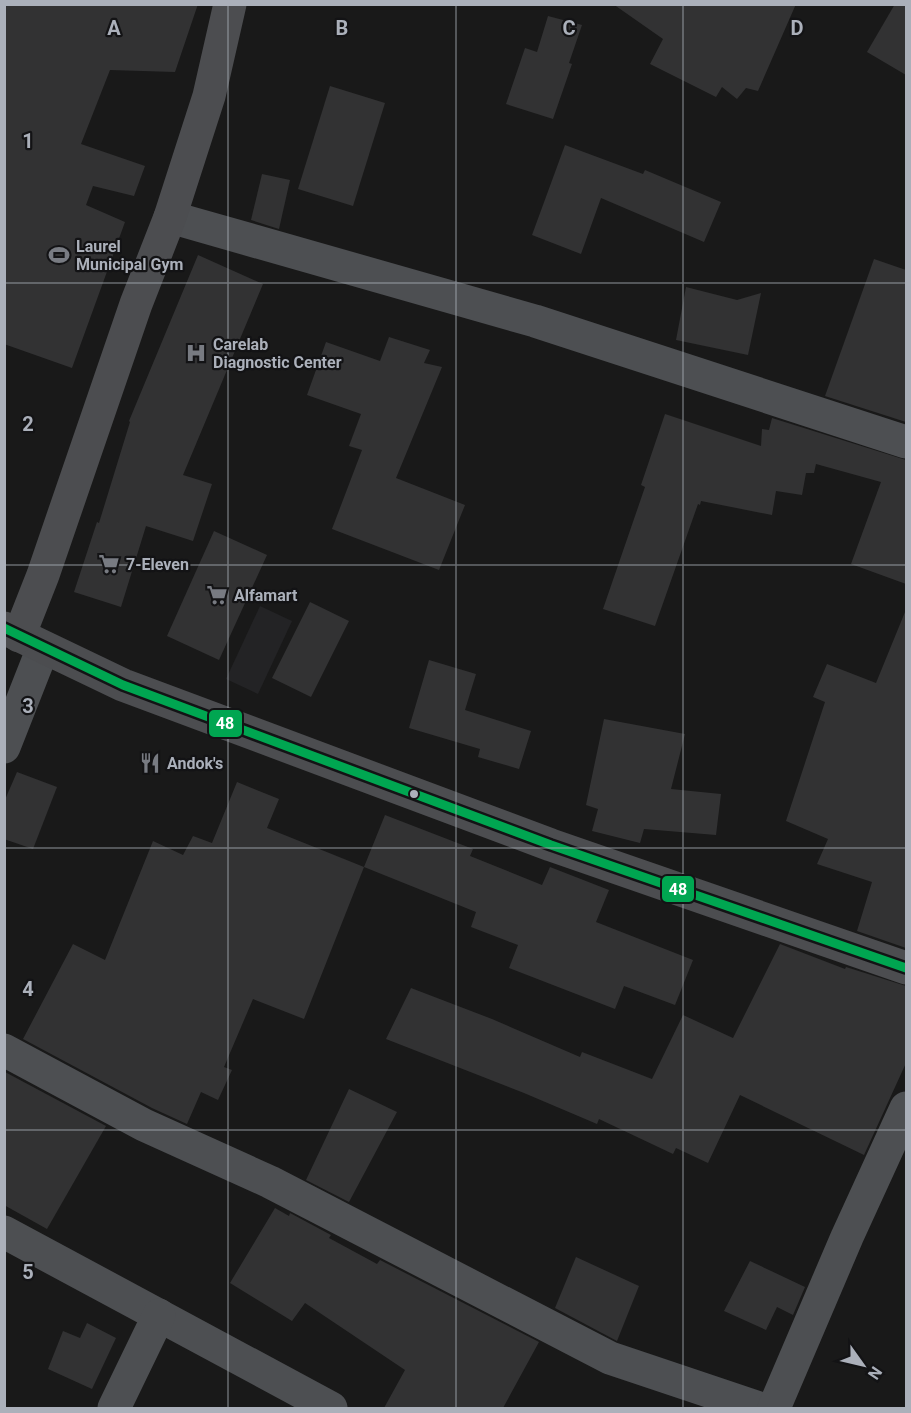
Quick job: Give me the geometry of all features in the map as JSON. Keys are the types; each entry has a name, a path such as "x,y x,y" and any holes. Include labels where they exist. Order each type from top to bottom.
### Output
{"main road":[{"path":"230,4 209,96 170,217 136,304 22,637 123,685 541,841 906,968"}],"street":[{"path":"170,217 535,321 906,442"},
{"path":"4,747 22,637"},
{"path":"4,1050 144,1125 270,1182 610,1358 759,1408"},
{"path":"774,1408 847,1237 906,1108"},
{"path":"4,1232 330,1408"},
{"path":"114,1408 159,1315"}],"shaded area":[{"path":"260,606 292,621 258,694 226,679"}],"building":[{"path":"4,4 198,4 175,72 110,70 81,144 145,166 134,196 93,186 86,205 125,222 72,368 4,344"},
{"path":"613,4 796,4 758,91 746,88 737,99 722,87 716,97 650,64 663,39"},
{"path":"895,4 906,4 906,75 867,52"},
{"path":"548,16 582,25 569,63 572,64 553,119 506,104 525,48 537,52"},
{"path":"330,86 385,103 353,206 298,189"},
{"path":"565,145 643,174 645,170 721,202 704,242 601,198 581,254 532,235"},
{"path":"262,174 290,180 279,229 251,220"},
{"path":"198,255 263,284 183,475 212,484 193,541 146,526 121,607 74,592 97,522 99,523 129,421"},
{"path":"874,259 906,270 906,422 825,396"},
{"path":"686,287 737,300 761,293 748,355 676,340"},
{"path":"389,337 430,350 424,363 442,367 396,478 465,505 439,570 332,529 362,450 349,446 361,414 307,395 326,342 380,361"},
{"path":"665,414 761,446 762,429 769,430 772,418 906,460 906,584 851,564 881,482 816,464 814,473 806,473 802,495 776,491 772,515 701,501 700,505 698,504 655,626 603,609 645,487 641,485"},
{"name":"Alfamart","path":"214,531 267,555 219,660 167,636"},
{"path":"310,602 349,621 311,697 272,678"},
{"path":"905,612 906,948 857,931 872,882 817,864 828,839 786,821 825,702 813,697 827,664 876,683"},
{"path":"429,660 476,674 465,710 531,731 519,769 478,757 480,749 409,728"},
{"path":"604,719 685,734 671,789 721,794 716,835 644,829 640,843 592,831 598,809 586,805"},
{"path":"17,772 57,787 33,849 4,839 4,802"},
{"path":"237,782 279,799 267,828 364,867 304,1019 253,999 224,1067 232,1070 218,1100 201,1092 187,1124 152,1108 23,1039 73,944 105,960 153,841 183,855 193,836 212,843"},
{"path":"385,815 473,849 470,856 542,885 550,867 609,890 596,922 693,960 675,1005 624,986 615,1009 509,968 518,945 471,927 476,912 364,867"},
{"path":"780,944 845,969 846,967 906,986 906,1063 864,1155 740,1095 708,1163 676,1148 673,1154 599,1119 597,1124 386,1039 411,988 492,1019 580,1057 582,1052 652,1079 683,1015 733,1038"},
{"path":"5,1072 106,1126 47,1229 4,1205"},
{"path":"349,1089 397,1112 349,1202 306,1180"},
{"path":"275,1208 289,1216 290,1213 331,1235 329,1238 377,1264 380,1260 539,1342 503,1408 384,1408 405,1370 305,1303 292,1321 230,1283"},
{"path":"576,1257 639,1286 617,1341 555,1308"},
{"path":"750,1261 805,1287 793,1315 777,1307 766,1330 724,1311"},
{"path":"87,1323 116,1338 92,1389 48,1369 63,1331 80,1338"}],"transit line":[{"name":"48","path":"4,628 123,685 551,845 906,968"}],"place":[{"name":"Laurel Municipal Gym","path":"59,255"},
{"name":"Carelab Diagnostic Center","path":"196,353"},
{"name":"7-Eleven","path":"109,564"},
{"name":"Alfamart","path":"217,595"},
{"name":"Andok's","path":"150,763"}]}
